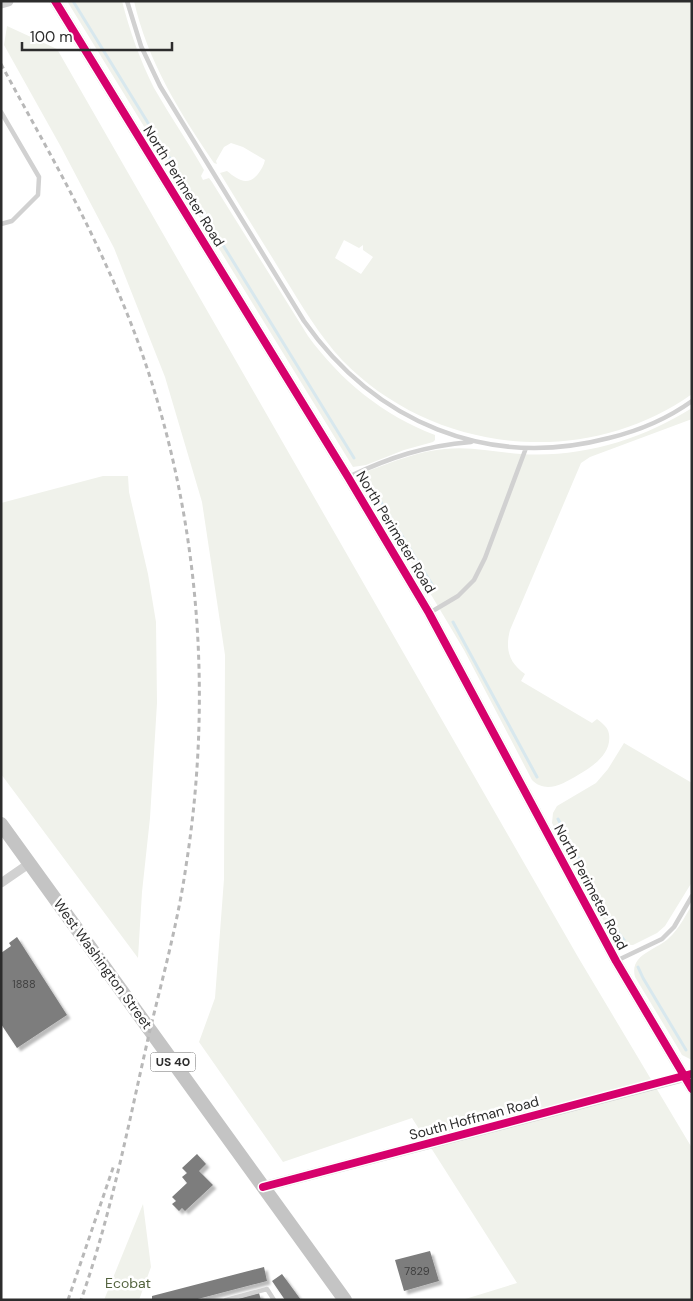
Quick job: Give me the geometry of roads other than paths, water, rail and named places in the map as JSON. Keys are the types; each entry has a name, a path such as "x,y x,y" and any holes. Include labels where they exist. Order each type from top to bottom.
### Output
{"main road":[{"name":"West Washington Street","path":"1,824 345,1300"}],"street":[{"path":"1,3 8,1"},
{"name":"North Perimeter Road","path":"55,1 430,613 616,961 688,1075 692,1089"},
{"path":"1,882 30,863"},
{"name":"South Hoffman Road","path":"263,1187 688,1075"}],"lane":[{"path":"127,1 140,46 163,93 290,299 319,342 331,357 383,401 432,428 475,442"},
{"path":"1,112 39,177 38,195 12,221 1,224"},
{"path":"348,477 400,455 446,444 475,442 526,448 566,447 616,437 652,423 692,401"},
{"path":"430,613 458,596 474,580 485,558 526,448"},
{"path":"616,961 662,939 674,927 692,896"},
{"path":"226,1300 267,1289 274,1300"}],"waterway":[{"path":"73,1 354,458"},
{"path":"368,481 433,586"},
{"path":"453,622 537,777"},
{"path":"558,819 617,931 624,940"},
{"path":"638,967 686,1050"}],"railway":[{"path":"1,64 82,214 136,336 160,409 178,484 191,560 198,636 199,713 195,790 183,887 119,1166 102,1233 81,1300"},
{"path":"68,1300 114,1165"}],"park label":[{"name":"Ecobat","path":"128,1283"}]}
